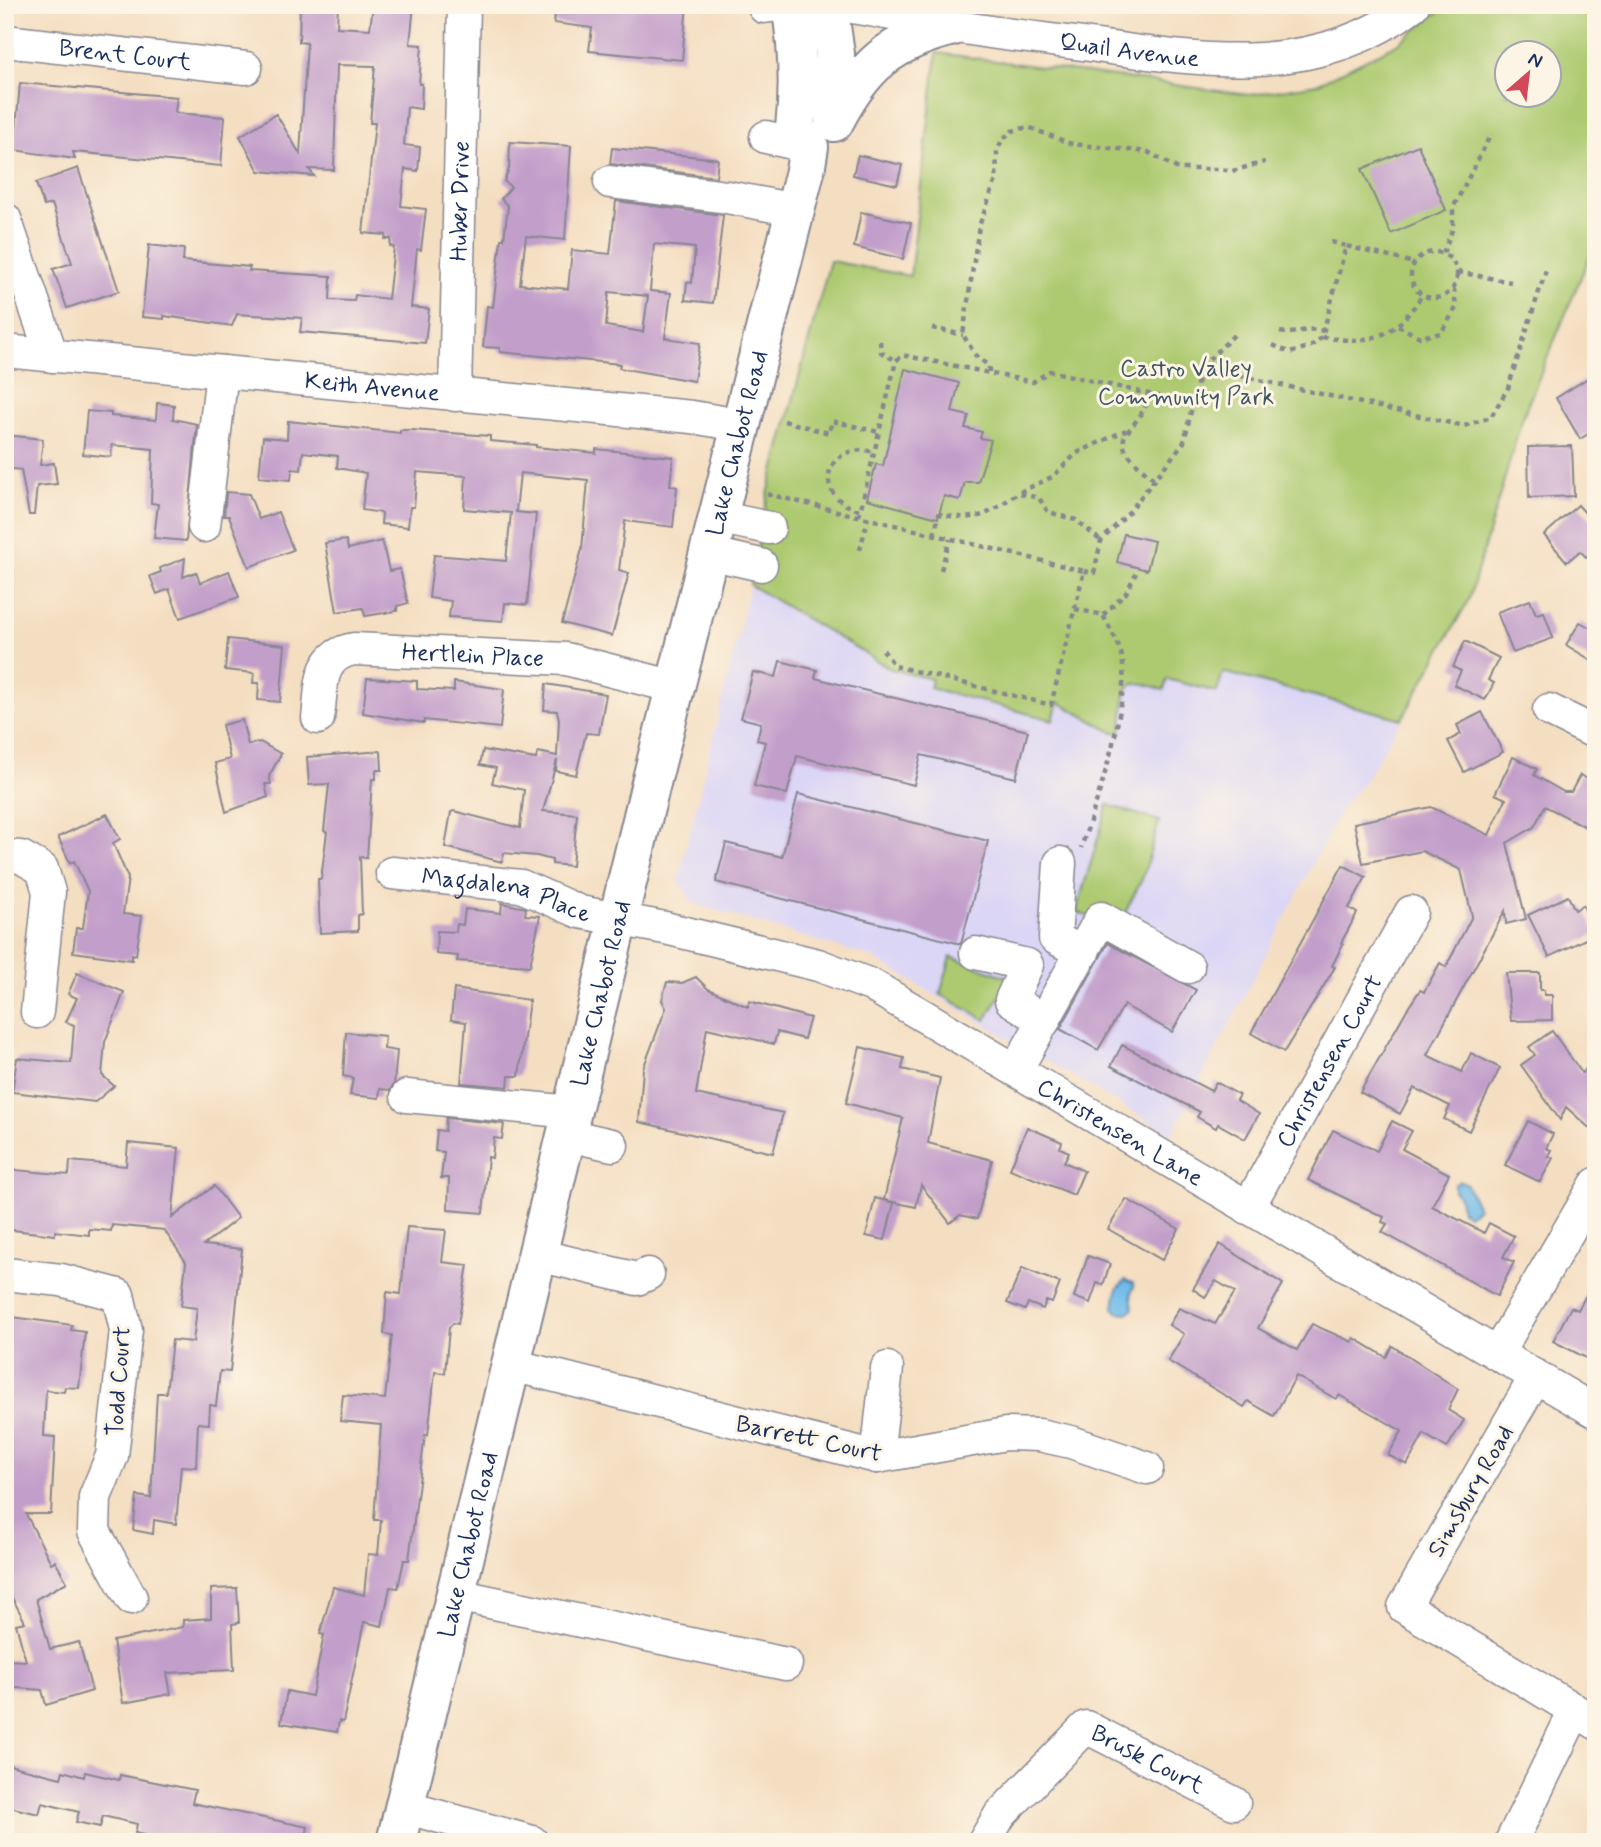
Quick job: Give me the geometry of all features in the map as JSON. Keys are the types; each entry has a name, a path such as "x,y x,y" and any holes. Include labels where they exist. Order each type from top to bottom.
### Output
{"main road":[{"name":"Lake Chabot Road","path":"400,1825 717,517 795,210 822,135 835,54 828,5"},
{"path":"778,6 799,74 795,128 822,135 851,89 876,62 908,40 953,26"}],"street":[{"name":"Huber Drive","path":"455,395 464,5"},
{"name":"Quail Avenue","path":"837,5 953,26 1185,59 1260,61 1332,47 1383,25 1413,5"},
{"name":"Brent Court","path":"5,41 246,68"},
{"path":"766,136 822,135"},
{"path":"610,182 727,197 795,210"},
{"path":"5,219 52,356"},
{"name":"Keith Avenue","path":"5,351 692,417 740,425"},
{"path":"204,526 222,372"},
{"path":"717,517 769,528"},
{"path":"708,554 761,565"},
{"name":"Hertlein Place","path":"318,718 324,670 328,661 354,649 566,659 675,687"},
{"path":"1549,710 1596,733"},
{"path":"5,856 21,857 42,869 48,892 37,1012"},
{"path":"1070,857 1055,938 1083,953"},
{"name":"Magdalena Place","path":"392,873 521,886 580,912 618,918"},
{"name":"Christensen Court","path":"1248,1208 1411,912"},
{"name":"Christensen Lane","path":"618,918 818,965 871,985 1497,1354 1593,1404"},
{"path":"1016,1070 1101,918 1188,968"},
{"path":"976,953 1027,965 1011,1000 1044,1021"},
{"path":"407,1096 570,1124 612,1146"},
{"path":"1497,1354 1596,1184"},
{"path":"538,1255 637,1279 648,1274"},
{"name":"Todd Court","path":"5,1274 61,1280 118,1295 126,1330 113,1456 95,1497 94,1531 131,1598"},
{"name":"Barrett Court","path":"512,1365 877,1457 975,1438 1028,1434 1071,1442 1147,1468"},
{"path":"877,1457 887,1368"},
{"name":"Simsbury Road","path":"1536,1376 1404,1607 1585,1717"},
{"path":"456,1595 786,1664"},
{"path":"1511,1842 1585,1717"},
{"name":"Brusk Court","path":"984,1842 1000,1815 1086,1727 1234,1803"},
{"path":"400,1825 532,1842"}],"path":[{"path":"989,372 989,366 976,356 963,335 979,226 996,180 998,151 1002,140 1012,131 1028,127 1072,144 1148,152 1178,169 1220,169 1232,172 1265,162"},
{"path":"1443,253 1454,228 1454,208 1490,134"},
{"path":"1331,242 1414,263"},
{"path":"1273,345 1290,353 1311,346 1323,334 1346,246"},
{"path":"1398,326 1420,337 1441,333 1456,308 1453,288 1458,272 1453,262 1443,253 1424,254 1414,263 1411,279 1422,295 1439,298 1453,288"},
{"path":"1201,367 1464,426 1491,417 1508,388 1548,267"},
{"path":"1458,272 1511,282"},
{"path":"1280,331 1291,334 1308,327 1347,341 1367,340 1398,326 1422,295"},
{"path":"932,328 963,335"},
{"path":"874,452 860,449 846,452 834,462 829,474 830,489 837,500 868,518 1094,573 1101,541 1155,480 1184,442 1201,367 1234,335"},
{"path":"880,341 881,352 896,361"},
{"path":"859,513 896,361 902,355 1033,382 1050,371 1192,404"},
{"path":"1151,394 1147,405 1126,430 1122,443 1129,457 1155,480"},
{"path":"784,421 829,433 832,421 879,432"},
{"path":"934,535 939,514 970,520 987,516 1018,493 1052,477 1077,453 1126,430"},
{"path":"1018,493 1039,498 1048,512 1076,520 1101,541"},
{"path":"767,494 859,513"},
{"path":"860,550 868,518"},
{"path":"941,570 950,539"},
{"path":"880,646 895,666 1051,705 1084,571"},
{"path":"1103,615 1126,593 1136,573"},
{"path":"1075,609 1103,615"},
{"path":"1070,857 1117,733 1121,695 1121,651 1103,615"}],"shaded area":[{"path":"750,585 891,669 933,679 931,688 1053,720 1058,702 1113,732 1130,685 1137,682 1163,689 1167,679 1216,692 1222,672 1402,719 1362,785 1344,804 1172,1135 871,957 692,903 678,881"}],"green space":[{"name":"Castro Valley Community Park","path":"1448,5 1596,5 1596,241 1523,416 1469,599 1402,719 1223,672 1217,692 1167,679 1164,690 1139,683 1130,686 1126,690 1121,733 1113,732 1058,702 1053,720 930,688 932,679 891,669 750,585 769,490 830,261 910,276 937,53 1249,95 1317,84 1397,44"},
{"path":"1108,805 1159,821 1143,877 1121,921 1098,920 1076,912"},
{"path":"951,957 1010,978 986,1020 940,994"}],"water":[{"path":"1460,1181 1466,1183 1478,1208 1468,1215 1461,1211 1460,1198 1454,1191 1454,1185"},
{"path":"1125,1280 1133,1283 1134,1287 1131,1293 1133,1309 1127,1313 1117,1312 1114,1308 1117,1289"}],"building":[{"path":"300,5 338,5 337,27 370,29 373,5 414,5 410,44 422,45 419,84 422,84 421,109 407,107 404,145 420,147 418,171 405,169 401,206 426,209 421,250 417,249 411,307 429,309 425,343 300,332 302,318 237,314 232,326 164,316 164,319 142,317 149,245 184,249 183,261 250,267 249,271 331,276 330,300 354,301 355,295 388,299 394,247 390,246 391,239 385,239 386,235 363,233 375,123 370,123 375,66 337,65 334,170 309,169 314,176 259,171 240,136 276,114 300,154 307,43 299,42"},
{"path":"556,5 687,5 682,60 589,51 592,28 554,23"},
{"path":"20,83 177,97 175,113 225,117 221,166 73,152 75,159 14,150"},
{"path":"510,142 571,146 565,240 526,236 520,284 568,289 572,250 610,254 616,201 723,215 713,303 685,300 687,282 692,283 695,248 654,244 650,291 671,293 665,338 700,343 694,381 619,368 620,364 500,352 500,348 483,347 487,306 493,307 501,239 504,239 508,206 501,199 511,187 504,181 509,169","holes":["609,292 648,296 643,332 606,326"]},
{"path":"1418,145 1446,210 1391,234 1362,169"},
{"path":"612,148 718,159 716,177 610,164"},
{"path":"858,155 902,165 897,185 853,175"},
{"path":"78,168 119,291 67,308 53,269 72,263 52,204 44,206 36,183"},
{"path":"861,212 911,223 903,259 854,247"},
{"path":"905,369 959,383 952,412 969,416 965,428 982,432 980,438 991,440 978,482 965,482 960,500 944,496 938,518 867,499 876,464 883,466"},
{"path":"1596,373 1596,429 1580,439 1556,398"},
{"path":"157,403 174,405 173,419 197,424 186,541 154,538 158,504 151,503 153,449 112,445 111,457 83,454 87,411 156,420"},
{"path":"288,421 400,433 400,430 412,430 490,436 490,441 536,447 596,453 596,449 673,457 670,485 677,487 673,527 625,521 619,570 629,573 612,636 562,623 582,549 588,480 520,473 516,512 536,514 527,605 505,603 503,621 449,617 451,601 429,598 434,555 506,561 511,513 464,509 466,476 417,472 414,507 410,507 408,527 381,524 382,513 362,510 366,473 337,468 338,456 303,452 301,470 292,469 291,480 259,477 263,437 287,439"},
{"path":"5,435 43,439 40,465 54,463 57,484 37,486 34,515 29,515 21,470 5,468"},
{"path":"1572,446 1574,496 1529,498 1528,447"},
{"path":"226,492 249,494 259,519 278,512 293,550 249,567 229,516 224,516"},
{"path":"1578,505 1596,525 1596,549 1586,557 1580,551 1567,562 1544,535"},
{"path":"1124,534 1154,541 1147,570 1117,562"},
{"path":"346,540 348,549 382,541 389,571 400,569 408,603 397,606 397,611 365,616 363,608 337,612 325,543"},
{"path":"185,558 183,577 196,572 200,583 229,571 239,597 180,618 169,589 157,594 150,576 161,572 160,568"},
{"path":"1530,600 1536,614 1544,612 1553,638 1513,653 1497,612"},
{"path":"1580,622 1596,631 1596,663 1566,645"},
{"path":"228,639 285,645 280,702 258,700 259,683 253,683 254,673 225,670"},
{"path":"1465,641 1499,658 1488,680 1494,683 1485,700 1454,685 1461,671 1453,667"},
{"path":"780,661 817,670 815,678 1028,731 1016,778 921,755 914,785 797,756 787,794 754,786 765,742 757,740 761,723 741,718 753,672 776,677"},
{"path":"367,678 417,681 417,689 454,691 454,682 504,689 500,728 424,720 424,723 363,713"},
{"path":"546,684 606,694 599,734 586,733 576,775 556,771 557,760 543,811 577,814 572,866 552,864 552,860 537,856 504,853 502,862 445,847 451,812 454,811 520,828 524,790 492,783 496,768 480,765 483,750 536,759 538,752 557,756 559,719 557,711 544,710"},
{"path":"1482,712 1503,752 1464,772 1448,741 1461,734 1457,725"},
{"path":"242,720 248,745 260,742 281,754 269,776 271,784 265,784 268,797 226,812 215,763 230,759 222,725"},
{"path":"381,751 382,770 376,770 376,779 372,779 367,858 360,857 362,914 358,915 358,931 320,933 318,879 321,879 327,832 324,831 329,784 309,785 307,757"},
{"path":"1513,757 1537,769 1534,775 1564,792 1571,792 1580,775 1596,783 1596,832 1545,806 1534,827 1507,843 1526,919 1506,924 1505,911 1427,1055 1462,1072 1471,1053 1500,1068 1469,1131 1444,1119 1450,1106 1414,1088 1400,1114 1360,1092 1420,990 1424,992 1440,963 1446,967 1472,916 1461,870 1422,851 1363,863 1354,823 1431,807 1489,835 1506,799 1495,794"},
{"path":"798,794 988,841 961,944 716,882 726,843 782,857"},
{"path":"107,814 120,839 113,843 128,878 123,914 142,916 136,955 132,954 132,960 73,952 76,928 83,928 88,891 74,861 70,863 58,837"},
{"path":"1343,865 1366,877 1349,908 1357,913 1341,943 1343,944 1332,966 1335,967 1284,1052 1251,1033"},
{"path":"1568,896 1575,910 1583,905 1596,934 1549,957 1528,915"},
{"path":"502,903 526,908 525,915 540,916 530,966 457,961 458,956 436,954 437,931 456,932 457,924 463,925 465,909 501,913"},
{"path":"1108,943 1196,990 1172,1032 1124,1005 1098,1050 1060,1029"},
{"path":"77,973 124,992 105,1042 102,1075 114,1086 95,1102 12,1092 17,1058 71,1063 74,1025 66,1022 77,998 68,994"},
{"path":"1506,973 1540,973 1540,990 1544,990 1544,995 1552,995 1552,1020 1511,1021"},
{"path":"696,977 708,989 748,1007 749,1001 810,1018 804,1039 777,1032 774,1044 707,1028 696,1094 783,1113 773,1153 639,1122 643,1069 666,1008 662,1000 667,982 682,983"},
{"path":"454,989 529,1000 519,1076 509,1076 508,1087 461,1083 466,1022 451,1020"},
{"path":"1552,1031 1582,1073 1596,1058 1596,1134 1566,1107 1560,1120 1521,1065 1535,1055 1529,1047"},
{"path":"346,1032 385,1036 384,1049 397,1051 394,1084 390,1090 380,1089 379,1098 350,1095 353,1078 343,1076"},
{"path":"1122,1045 1211,1091 1216,1082 1239,1095 1236,1100 1259,1114 1245,1139 1218,1124 1216,1128 1197,1117 1200,1112 1111,1066"},
{"path":"860,1047 904,1058 902,1069 940,1078 928,1143 992,1160 977,1219 960,1215 950,1223 921,1185 916,1207 884,1200 903,1118 846,1103"},
{"path":"446,1118 504,1124 502,1139 494,1138 492,1158 488,1157 483,1213 448,1210 449,1178 441,1178 444,1152 435,1151 437,1130 445,1131"},
{"path":"1392,1121 1412,1131 1402,1149 1449,1174 1432,1206 1484,1233 1489,1223 1514,1236 1503,1257 1514,1262 1497,1296 1382,1232 1387,1224 1382,1222 1384,1217 1308,1180 1333,1130 1377,1151"},
{"path":"1528,1121 1553,1134 1546,1148 1551,1150 1548,1156 1553,1158 1540,1182 1505,1165"},
{"path":"1027,1127 1062,1142 1060,1148 1069,1152 1064,1162 1084,1171 1074,1195 1010,1169"},
{"path":"128,1143 179,1148 172,1218 214,1186 238,1218 204,1245 242,1249 230,1372 220,1371 216,1406 210,1405 209,1424 198,1423 196,1467 181,1466 176,1524 154,1520 153,1534 133,1530 137,1496 151,1498 157,1393 166,1393 172,1340 193,1342 197,1308 181,1306 186,1262 164,1230 112,1225 111,1231 89,1229 89,1235 55,1231 55,1235 5,1229 5,1169 69,1175 70,1161 126,1166"},
{"path":"875,1198 894,1203 885,1240 866,1236"},
{"path":"1126,1199 1179,1229 1162,1260 1108,1229"},
{"path":"407,1227 446,1230 442,1262 468,1265 458,1324 453,1323 449,1328 445,1373 435,1372 409,1560 404,1560 398,1588 390,1587 382,1626 364,1622 343,1722 339,1721 337,1732 281,1723 287,1691 312,1696 324,1635 320,1634 333,1587 364,1595 368,1554 378,1555 381,1520 374,1520 381,1425 340,1421 343,1395 385,1399 392,1335 384,1334 387,1292 401,1294"},
{"path":"1220,1244 1283,1284 1258,1328 1297,1350 1312,1324 1352,1342 1354,1338 1386,1357 1392,1346 1458,1389 1448,1410 1464,1420 1447,1448 1424,1434 1407,1465 1388,1455 1402,1431 1339,1395 1336,1399 1296,1376 1274,1416 1248,1401 1244,1407 1168,1361 1184,1334 1169,1325 1179,1308 1215,1324 1235,1292 1216,1281 1205,1297 1193,1289"},
{"path":"1088,1256 1110,1264 1103,1285 1097,1283 1090,1303 1074,1297"},
{"path":"1022,1268 1060,1283 1052,1303 1046,1301 1043,1309 1028,1303 1025,1310 1007,1303"},
{"path":"1596,1277 1596,1363 1553,1341 1571,1307 1578,1310"},
{"path":"5,1316 72,1325 71,1330 85,1332 79,1388 65,1387 64,1392 46,1390 44,1436 55,1437 51,1514 26,1514 51,1563 55,1561 67,1582 36,1599 50,1649 79,1642 92,1691 46,1705 42,1690 5,1687 5,1660 26,1661 16,1624 25,1622 5,1584"},
{"path":"237,1588 239,1623 232,1624 234,1670 167,1673 171,1694 123,1703 113,1641 183,1627 183,1620 211,1618 211,1589"},
{"path":"5,1764 61,1778 63,1771 84,1777 85,1772 119,1780 120,1775 195,1790 192,1803 308,1827 305,1842 174,1842 135,1833 137,1824 103,1816 100,1827 76,1822 79,1812 42,1803 39,1814 5,1806"}]}
